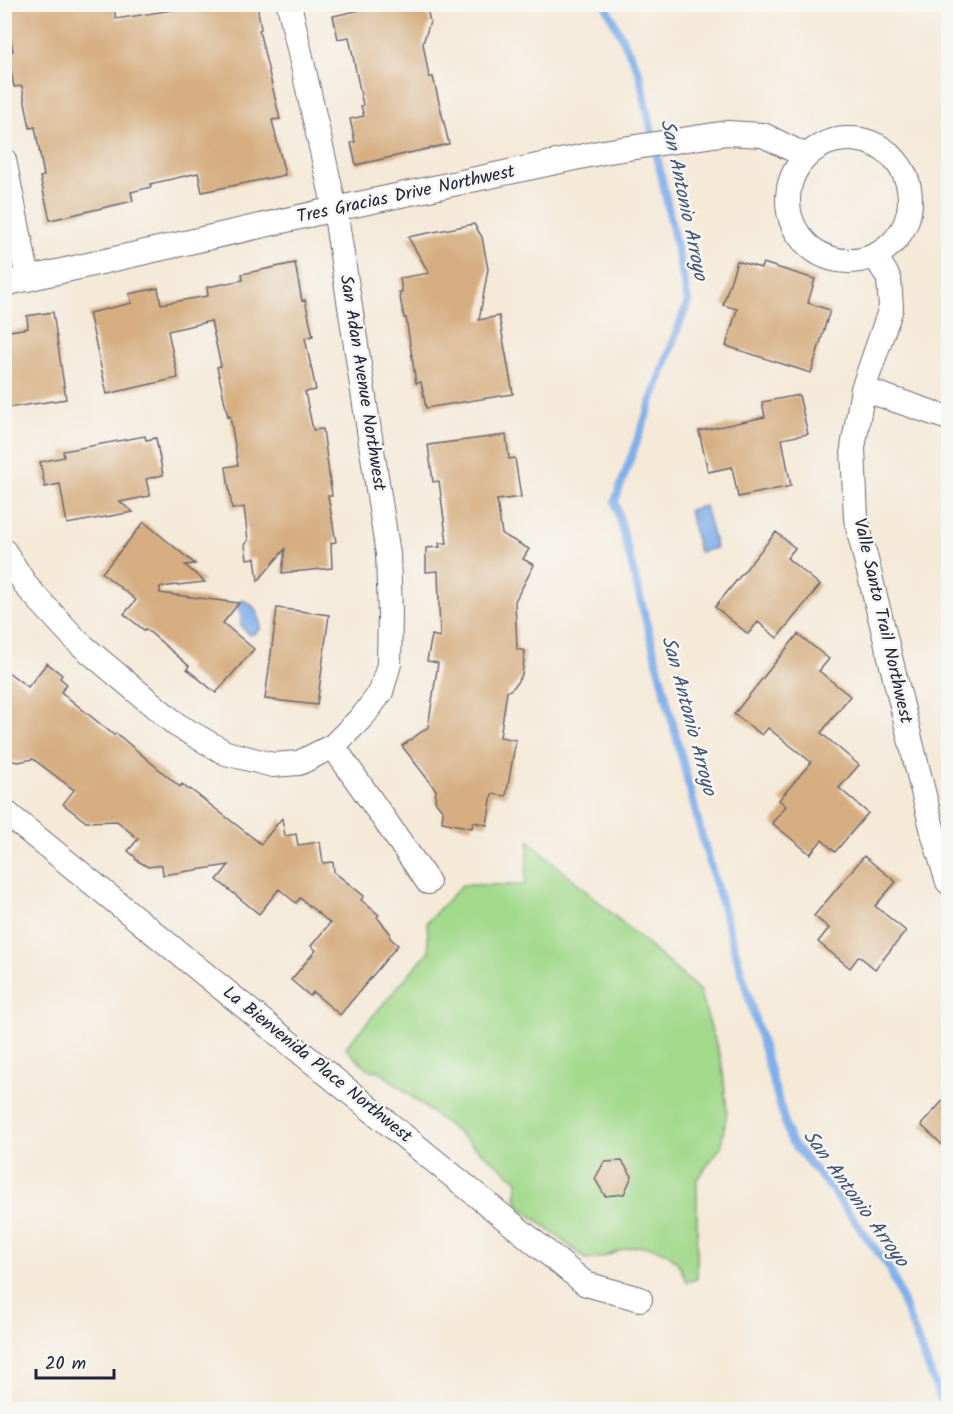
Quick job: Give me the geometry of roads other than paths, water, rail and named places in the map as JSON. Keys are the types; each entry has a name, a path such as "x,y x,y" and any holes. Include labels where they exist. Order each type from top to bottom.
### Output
{"street":[{"name":"San Adan Avenue Northwest","path":"4,550 27,586 78,642 177,725 226,753 273,765 299,763 333,746 363,716 381,692 388,664 390,615 388,554 335,209 289,4"},
{"name":"Tres Gracias Drive Northwest","path":"16,282 335,209 603,152 727,132 763,135 806,156"},
{"path":"844,139 865,141 884,149 902,170 909,189 910,204 905,225 893,242 875,255 855,261 833,259 812,248 798,232 789,213 788,194 794,173 806,156 823,144 844,139"},
{"path":"4,160 16,282"},
{"name":"Valle Santo Trail Northwest","path":"875,255 889,279 891,308 863,389 853,448 855,519 934,836 948,882"},
{"path":"863,389 948,418"},
{"path":"333,746 428,882"},
{"name":"La Bienvenida Place Northwest","path":"4,811 586,1284 640,1299"}],"water":[{"path":"705,506 716,548 699,552 689,510"},
{"path":"242,600 254,608 259,620 260,629 249,635 241,626 241,614 237,606"}],"waterway":[{"name":"San Antonio Arroyo","path":"605,4 639,72 688,301 615,501 702,836 790,1140 832,1190 890,1269 945,1410"}]}
